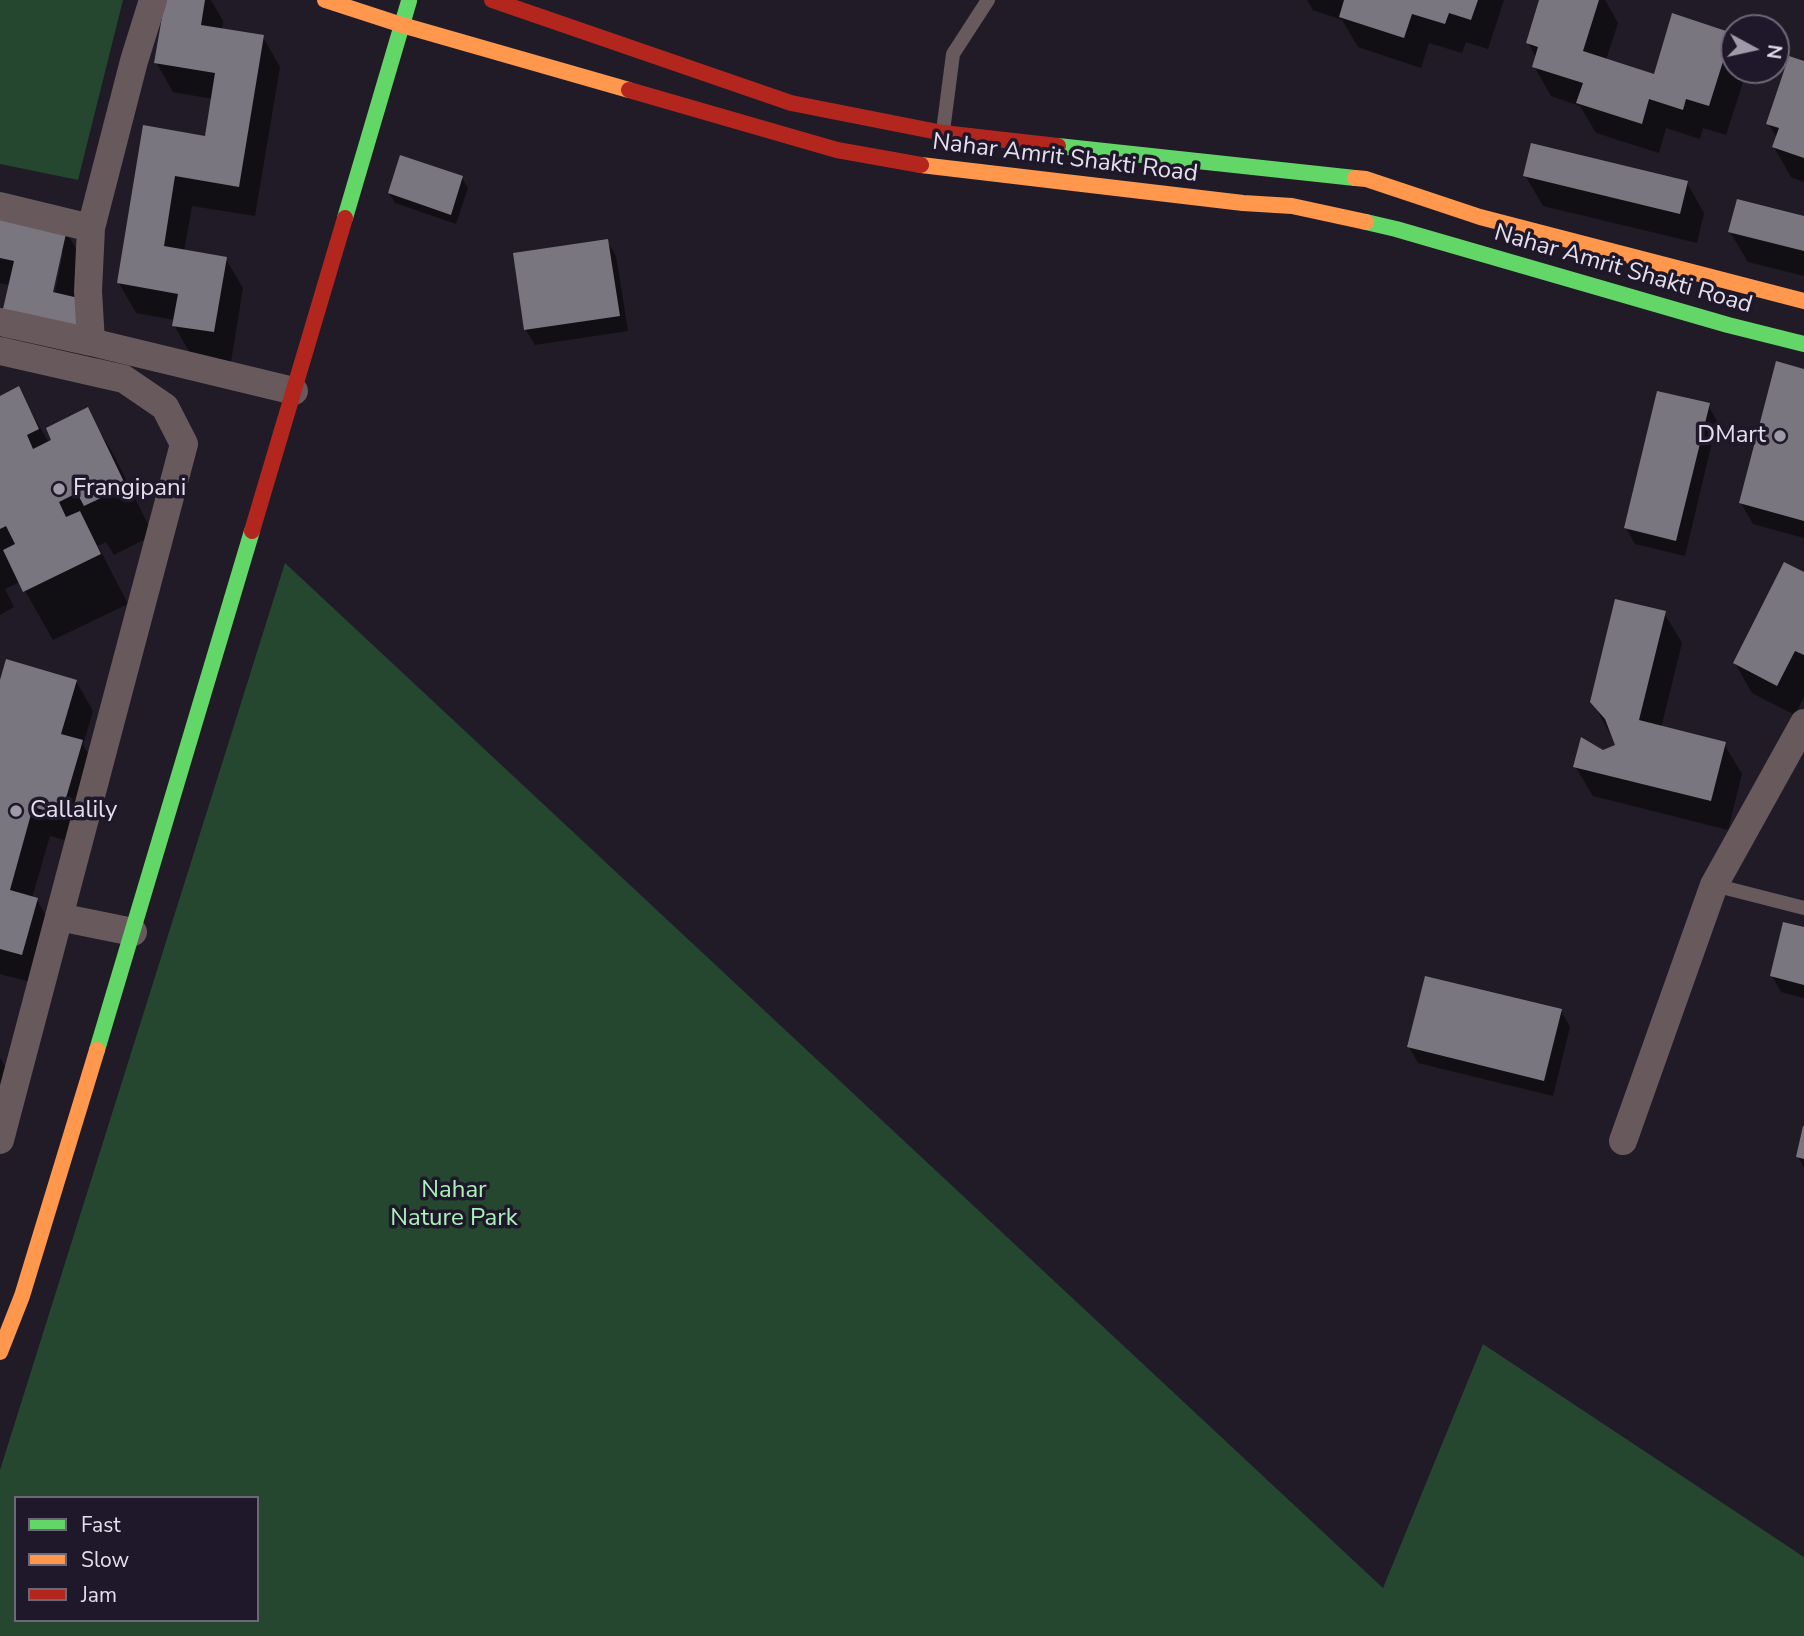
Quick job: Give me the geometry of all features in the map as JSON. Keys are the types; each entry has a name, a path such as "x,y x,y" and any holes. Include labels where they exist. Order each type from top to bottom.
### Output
{"street":[{"path":"90,342 88,291 91,228 134,61 153,0"},
{"name":"Nahar Amrit Shakti Road","path":"324,0 836,150 935,168 1243,203 1295,189 1366,179 1480,217 1804,301"},
{"path":"0,1352 22,1296 133,932 410,0"},
{"name":"Nahar Amrit Shakti Road","path":"492,0 791,103 943,133 1295,189 1396,229 1728,325 1804,344"},
{"path":"0,206 91,228"},
{"path":"1728,325 1738,284"},
{"path":"0,322 294,391"},
{"path":"0,351 124,379 165,407 184,444 0,1140"},
{"path":"1623,1141 1714,884 1804,723"},
{"path":"59,917 133,932"}],"lane":[{"path":"943,133 953,54 988,0"},
{"path":"1714,884 1804,908"}],"green space":[{"path":"0,0 123,0 78,180 0,164"},
{"name":"Nahar Nature Park","path":"285,563 1383,1588 1483,1344 1804,1557 1804,1636 0,1636 0,1470"}],"building":[{"path":"165,0 205,0 201,25 264,35 239,187 175,176 164,246 227,257 214,332 172,326 178,294 117,283 143,125 205,136 215,73 154,63"},
{"path":"1344,0 1478,0 1471,20 1449,13 1445,24 1412,14 1404,38 1339,17"},
{"path":"1539,0 1599,0 1583,51 1654,74 1672,13 1720,29 1720,71 1709,106 1686,99 1683,110 1649,99 1642,124 1576,103 1583,83 1532,67 1538,47 1526,43"},
{"path":"1790,56 1804,61 1804,158 1772,147 1779,128 1766,124 1780,84 1790,84"},
{"path":"1531,143 1688,181 1680,214 1523,176"},
{"path":"400,155 463,176 451,215 388,193"},
{"path":"1737,199 1804,216 1804,251 1728,232"},
{"path":"0,214 67,229 53,292 87,300 79,339 0,322 14,261 0,258"},
{"path":"608,239 620,316 524,330 513,253"},
{"name":"DMart","path":"1776,361 1804,369 1804,521 1739,503"},
{"name":"Frangipani","path":"19,386 39,429 27,435 33,449 51,440 46,428 88,407 126,486 84,506 77,493 59,502 66,517 80,511 101,554 23,592 3,550 15,544 6,526 0,529 0,396"},
{"path":"1657,391 1710,403 1676,541 1624,528"},
{"path":"1784,562 1804,572 1804,655 1795,651 1777,686 1733,663"},
{"path":"1615,599 1666,611 1639,720 1726,742 1711,801 1573,767 1581,737 1603,750 1615,745 1605,719 1590,702"},
{"name":"Callalily","path":"6,659 77,680 61,734 83,740 61,815 33,807 10,890 38,898 22,955 0,949 0,680"},
{"path":"1783,922 1804,927 1804,985 1770,976"},
{"path":"1425,976 1562,1009 1544,1081 1407,1047"},
{"path":"1804,1126 1804,1159 1796,1157"}],"traffic: fast":[{"path":"345,218 409,1"},
{"path":"1058,146 1355,178"},
{"path":"1366,222 1804,344"},
{"path":"97,1050 252,531"}],"traffic: slow":[{"path":"325,0 402,25 629,90"},
{"path":"921,165 1243,203 1292,206 1366,222"},
{"path":"1355,178 1366,179 1480,217 1804,301"},
{"path":"0,1352 22,1296 97,1050"}],"traffic: jam":[{"path":"492,0 791,103 943,133 1058,146"},
{"path":"629,90 837,150 921,165"},
{"path":"252,531 345,218"}],"place":[{"name":"DMart","path":"1780,436"},
{"name":"Frangipani","path":"59,489"},
{"name":"Callalily","path":"16,811"}]}
